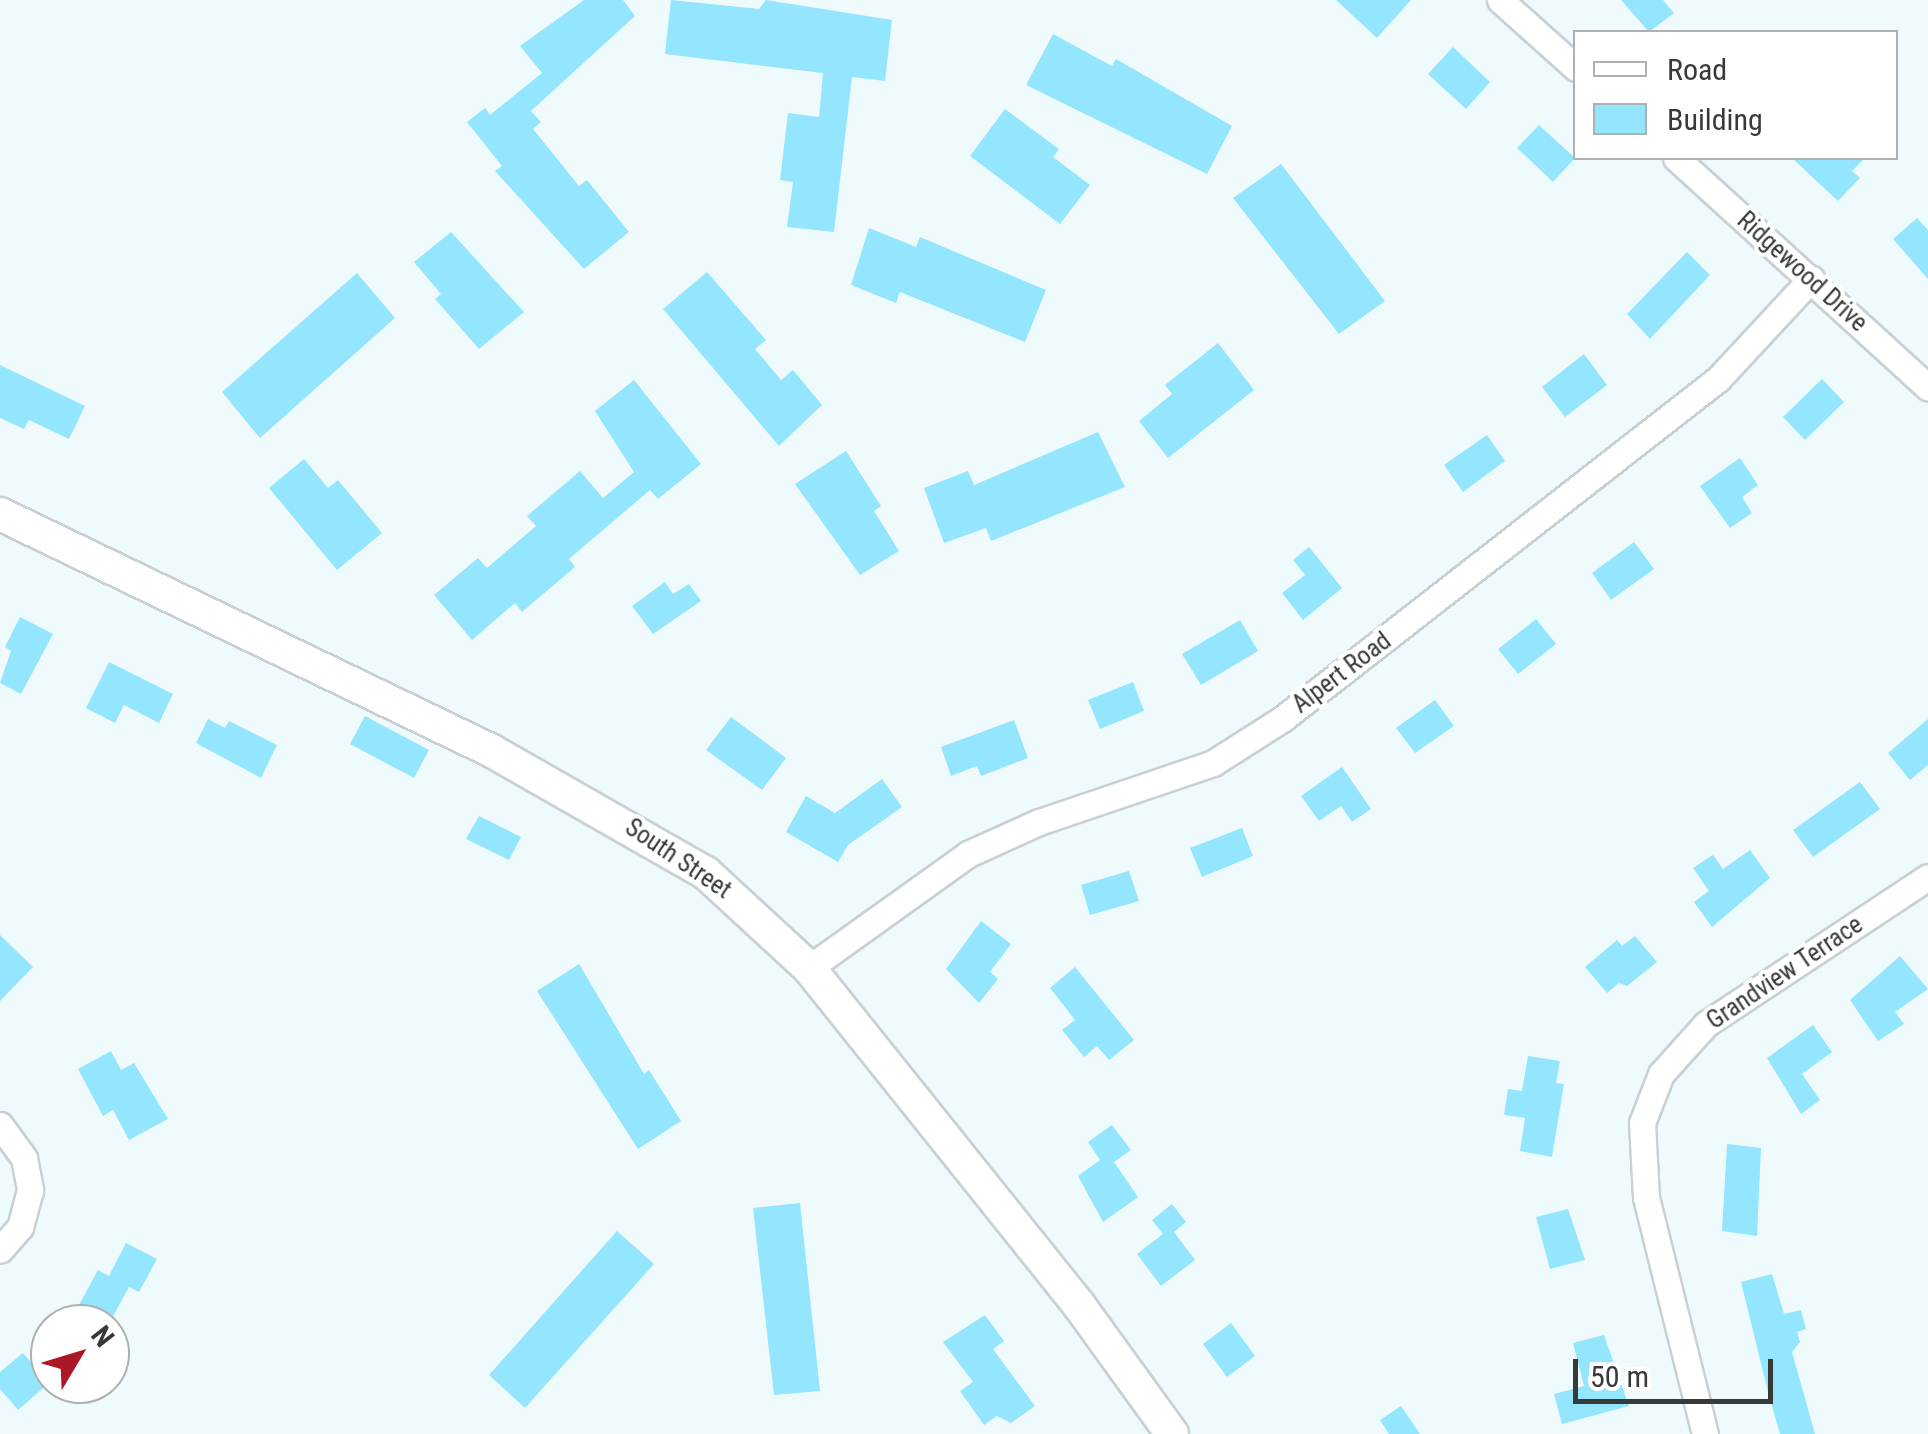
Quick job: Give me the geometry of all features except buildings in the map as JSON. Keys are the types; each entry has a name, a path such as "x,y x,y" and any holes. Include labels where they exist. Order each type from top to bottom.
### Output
{"street":[{"path":"1500,0 1573,65"},
{"name":"Ridgewood Drive","path":"1678,160 1928,387"},
{"name":"Alpert Road","path":"809,968 968,854 1039,822 1213,763 1282,719 1718,379 1811,279"},
{"name":"South Street","path":"0,514 626,822 706,874 809,968 1080,1305 1172,1434"},
{"name":"Grandview Terrace","path":"1706,1434 1646,1198 1642,1124 1660,1074 1706,1024 1928,877"},
{"path":"0,1126 24,1158 30,1190 20,1227 0,1250"}]}
